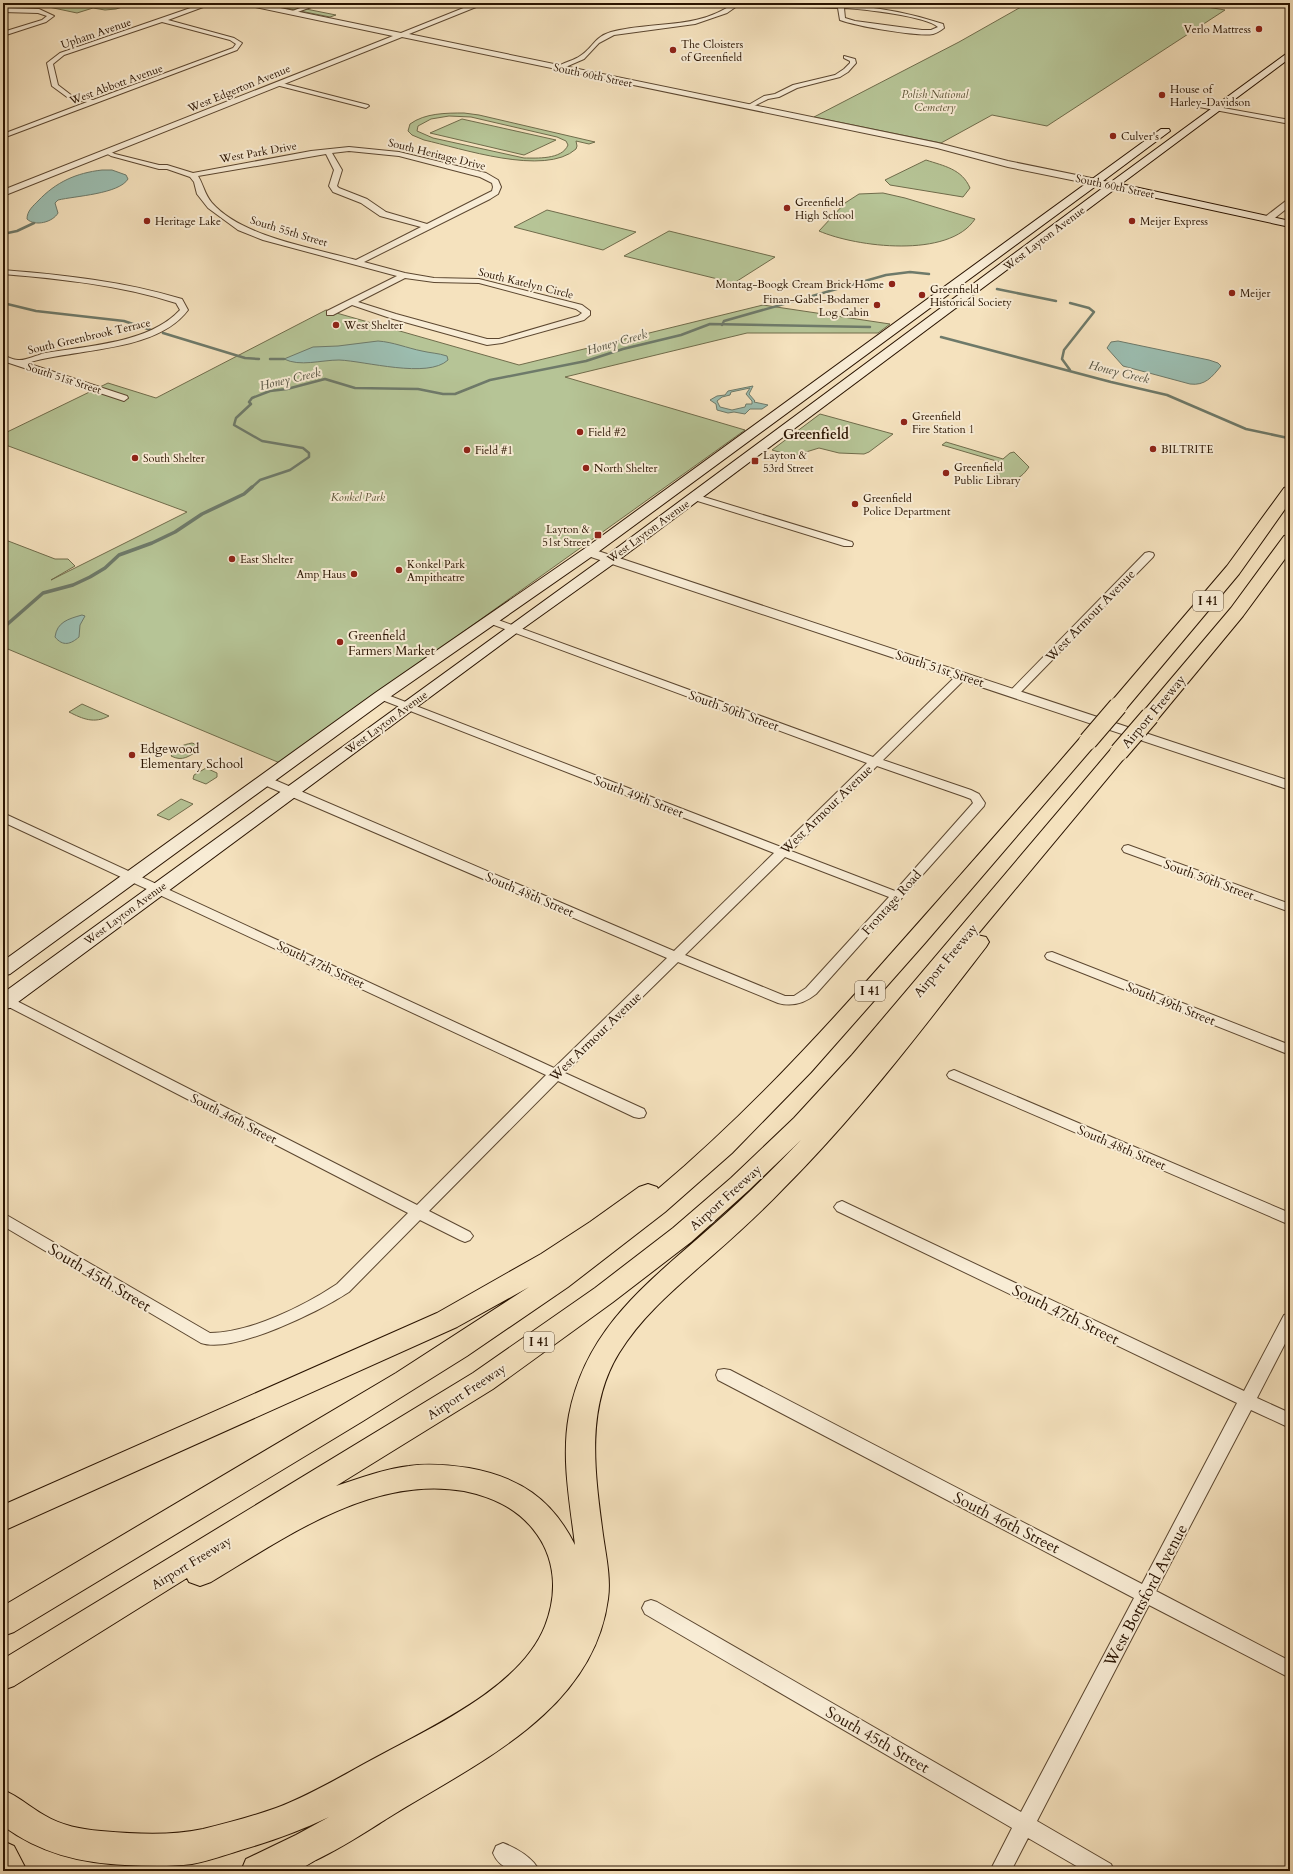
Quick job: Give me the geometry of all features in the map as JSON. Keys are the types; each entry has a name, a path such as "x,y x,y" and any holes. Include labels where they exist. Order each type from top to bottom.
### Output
{"highway":[{"name":"I 41","path":"3,1622 379,1398 478,1336 541,1294 603,1248 703,1166 790,1080 901,957 1088,741 1233,570 1290,490"},
{"name":"Airport Freeway","path":"9,1672 483,1382 604,1296 682,1235 740,1184 803,1124 860,1061 1237,612 1290,540"},
{"path":"258,1871 316,1842 481,1744 519,1717 537,1701 569,1665 582,1641 590,1615 594,1588 581,1485 580,1449 583,1420 590,1388 600,1362 628,1320 643,1302 742,1215 792,1166 859,1092 988,930 982,915"},
{"path":"3,1518 447,1320 491,1297 574,1247 622,1213 685,1162 754,1098 790,1080"},
{"path":"3,1806 27,1824 48,1836 74,1845 104,1848 156,1850 188,1847 223,1840 281,1822 336,1797 470,1722 499,1703 529,1676 545,1654 559,1630 566,1606 567,1574 565,1557 558,1540 541,1515 526,1503 495,1486 456,1476 414,1477 390,1481 342,1496 312,1510 276,1529 82,1642 9,1672"},
{"path":"281,1871 316,1842"}],"main road":[{"name":"West Layton Avenue","path":"4,1001 407,706 611,559 1290,54"},
{"path":"1192,112 1211,98"},
{"name":"West Layton Avenue","path":"3,970 381,696 589,552 1176,123"},
{"name":"South 60th Street","path":"1099,179 1271,217 1290,224"},
{"name":"South 60th Street","path":"1271,217 1290,217"},
{"path":"3,1857 11,1871"}],"street":[{"name":"Upham Avenue","path":"94,102 69,96 55,86 50,63 62,54 212,3"},
{"name":"South 60th Street","path":"246,3 940,146 952,151 1099,179"},
{"path":"292,12 319,3"},
{"name":"West Edgerton Avenue","path":"3,193 482,3"},
{"path":"559,68 583,58 597,40 612,34 699,21 721,14 736,4 841,6 873,7 893,11 941,25 940,28 932,32 922,32 854,22 842,19 841,6"},
{"path":"3,10 39,11 51,16 44,21 3,34"},
{"name":"West Abbott Avenue","path":"3,136 235,49 239,43 232,39 163,20"},
{"path":"748,107 766,97 777,96 787,90 842,73 853,63 853,60 846,57"},
{"path":"278,84 366,106"},
{"path":"762,109 778,101 777,96"},
{"path":"1201,106 1290,122"},
{"name":"South Heritage Drive","path":"328,151 366,150 399,154 483,175 495,182 497,187 495,192 487,198 357,262"},
{"path":"328,151 338,170 333,186 336,190 364,201 387,216 428,226"},
{"name":"West Park Drive","path":"193,175 328,151"},
{"path":"108,152 113,155 159,167 167,167 193,175"},
{"name":"South 55th Street","path":"193,175 198,182 206,201 222,216 241,228 266,238 404,275"},
{"path":"1271,217 1290,202"},
{"name":"South Greenbrook Terrace","path":"3,272 61,277 141,290 179,301 184,310 180,317 163,329 151,334 129,340 42,356 18,363"},
{"path":"330,312 404,275"},
{"name":"South Katelyn Circle","path":"351,302 400,318 487,342 499,341 581,318 587,313 579,307 479,281 434,280 404,275"},
{"name":"South 51st Street","path":"3,358 124,398"},
{"path":"694,497 848,544"},
{"name":"South 51st Street","path":"589,552 1290,786"},
{"name":"West Armour Avenue","path":"1014,693 1149,555"},
{"name":"South 50th Street","path":"490,620 876,762 967,793 977,799"},
{"name":"West Armour Avenue","path":"197,1334 207,1339 214,1340 236,1336 275,1322 327,1299 343,1288 556,1074 730,902 876,762 962,676"},
{"name":"South 49th Street","path":"381,696 897,896"},
{"name":"South 48th Street","path":"266,780 677,956 783,1000 796,1000"},
{"name":"Frontage Road","path":"796,1000 811,991 975,810 979,803 977,799"},
{"name":"South 47th Street","path":"3,817 638,1113"},
{"name":"South 50th Street","path":"1128,850 1290,908"},
{"name":"South 49th Street","path":"1052,956 1290,1050"},
{"name":"South 46th Street","path":"4,1001 465,1236"},
{"name":"South 48th Street","path":"954,1075 1290,1219"},
{"name":"South 47th Street","path":"842,1207 1290,1421"},
{"name":"South 45th Street","path":"3,1219 197,1334"},
{"name":"West Bottsford Avenue","path":"1000,1871 1290,1319"},
{"name":"South 46th Street","path":"724,1375 1290,1670"},
{"name":"South 45th Street","path":"651,1608 1104,1871"},
{"path":"503,1853 530,1871"}],"green space":[{"path":"59,3 135,3 116,9 105,10 93,8 77,13 44,6"},
{"path":"260,3 276,3 336,15 330,17"},
{"name":"Polish National Cemetery","path":"1028,3 1213,3 1207,7 1225,10 1047,126 992,115 941,143 814,117 959,42"},
{"path":"464,113 479,115 595,142 589,144 576,141 576,149 562,157 544,161 524,161 480,154 424,140 412,135 408,131 410,124 422,118 436,114","holes":["449,116 471,117 557,137 566,141 568,145 565,150 555,156 524,158 433,138 417,131 418,126 431,119"]},
{"path":"462,119 556,140 524,155 430,133"},
{"path":"926,160 946,166 962,176 970,188 963,197 890,185 885,180"},
{"path":"883,193 975,219 962,232 945,240 924,245 878,245 855,242 819,231 845,203 859,194"},
{"path":"547,210 636,232 603,250 514,227"},
{"path":"669,231 775,257 734,283 624,256"},
{"name":"Konkel Park","path":"763,305 890,324 878,333 747,333 565,377 745,430 280,763 3,647 3,539 55,559 68,559 75,566 51,580 187,512 3,444 3,434 108,383 156,398 326,310 519,365"},
{"path":"820,414 893,434 864,454 839,453 819,448 793,456 772,450"},
{"path":"946,442 1003,459 1010,453 1014,452 1029,467 1021,476 1017,478 1009,480 1000,478 994,476 1000,471 996,469 1003,463 942,445"},
{"path":"82,704 109,716 98,720 89,720 69,712"},
{"path":"192,743 198,745 199,750 182,758 175,758 171,756 175,750"},
{"path":"206,768 217,773 217,777 206,784 193,779 194,775"},
{"path":"181,799 193,804 169,820 157,815"}],"shaded area":[{"path":"112,170 126,175 128,179 116,188 96,194 58,200 55,203 58,213 48,221 35,223 27,219 29,211 32,207 45,194 59,184 84,173"},
{"path":"378,341 444,355 447,356 448,360 439,365 412,369 339,360 297,363 284,359 313,347 338,346"},
{"path":"1118,341 1209,360 1218,363 1221,366 1208,380 1200,384 1190,384 1123,366 1107,348 1111,342"},
{"path":"753,386 749,394 755,401 754,402 768,405 762,409 750,409 745,414 734,412 728,413 717,410 716,404 710,400 717,396 725,395 728,391","holes":["750,388 746,394 752,401 752,404 746,404 745,407 732,410 720,407 717,401 722,397 730,395 731,392"]},
{"path":"82,615 85,616 80,625 79,637 70,643 64,643 55,637 58,628 64,622"}],"waterway":[{"path":"3,234 17,231 34,223"},
{"path":"722,324 724,321 886,275 910,272 929,274"},
{"path":"997,289 1056,301"},
{"path":"3,303 36,311 124,321 151,330"},
{"path":"1070,303 1089,308 1094,312 1064,350 1062,359 1070,370"},
{"name":"Honey Creek","path":"251,488 260,480 290,470 309,457 309,453 303,448 262,441 234,425 236,418 251,404 249,402 252,398 270,391 287,389 325,379 355,388 418,389 443,394 455,394 490,380 586,361 623,349 681,335 710,324 722,324"},
{"name":"Honey Creek","path":"722,324 870,327"},
{"path":"163,333 245,358 259,359"},
{"name":"Honey Creek","path":"941,337 1111,382 1167,395 1246,429 1288,438"},
{"path":"270,359 284,359"},
{"name":"Honey Creek","path":"3,628 43,593 73,585 90,577 105,568 119,555 152,543 175,532 202,514 244,494 252,487"}],"place":[{"name":"Verlo Mattress","path":"1259,29"},
{"name":"The Cloisters of Greenfield","path":"673,50"},
{"name":"House of Harley-Davidson","path":"1162,95"},
{"name":"Culver's","path":"1113,136"},
{"name":"Greenfield High School","path":"787,208"},
{"name":"Heritage Lake","path":"147,221"},
{"name":"Meijer Express","path":"1132,221"},
{"name":"Montag-Boogk Cream Brick Home","path":"892,284"},
{"name":"Meijer","path":"1232,293"},
{"name":"Greenfield Historical Society","path":"922,295"},
{"name":"Finan-Gabel-Bodamer Log Cabin","path":"877,305"},
{"name":"West Shelter","path":"336,325"},
{"name":"Greenfield Fire Station 1","path":"904,422"},
{"name":"Field #2","path":"580,432"},
{"name":"BILTRITE","path":"1153,449"},
{"name":"Field #1","path":"467,450"},
{"name":"South Shelter","path":"135,458"},
{"name":"Layton & 53rd Street","path":"755,461"},
{"name":"North Shelter","path":"586,468"},
{"name":"Greenfield Public Library","path":"946,473"},
{"name":"Greenfield Police Department","path":"855,504"},
{"name":"Layton & 51st Street","path":"598,535"},
{"name":"East Shelter","path":"232,559"},
{"name":"Konkel Park Ampitheatre","path":"399,570"},
{"name":"Amp Haus","path":"354,574"},
{"name":"Greenfield Farmers Market","path":"340,642"},
{"name":"Edgewood Elementary School","path":"132,755"}],"district":[{"name":"Greenfield","path":"816,434"}]}
